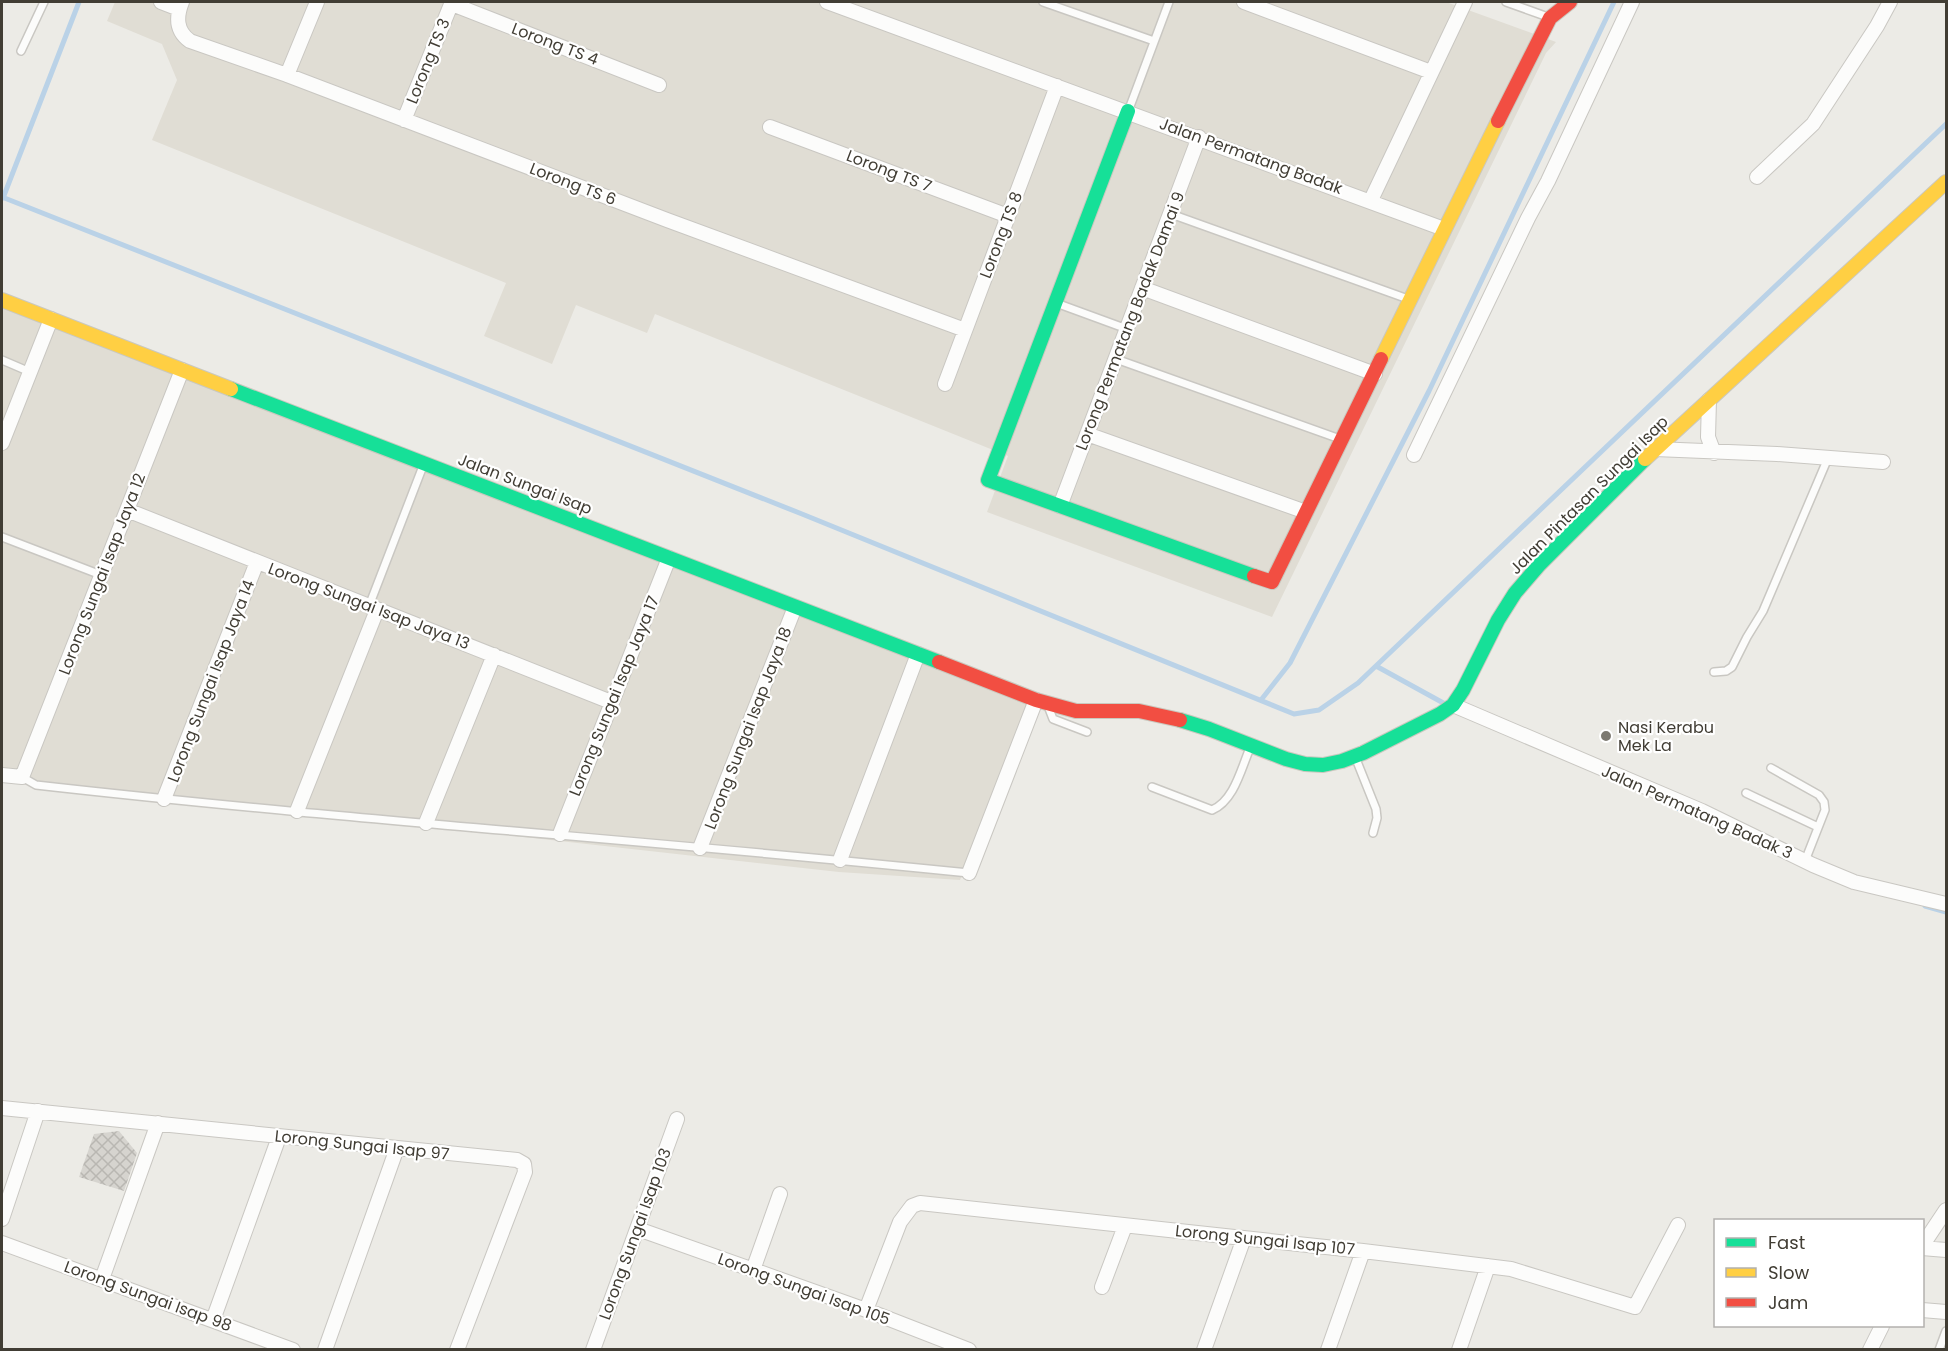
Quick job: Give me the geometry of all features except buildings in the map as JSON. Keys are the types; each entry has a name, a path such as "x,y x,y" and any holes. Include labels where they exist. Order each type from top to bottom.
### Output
{"street":[{"path":"161,2 181,5"},
{"path":"287,75 317,2"},
{"name":"Lorong TS 4","path":"452,2 659,85"},
{"name":"Lorong TS 3","path":"404,120 452,2"},
{"name":"Jalan Permatang Badak","path":"827,2 1371,200 1444,229"},
{"path":"1245,2 1431,72"},
{"path":"1371,200 1465,2"},
{"path":"1128,111 988,480 1272,582 1550,18 1570,2"},
{"path":"1414,455 1548,181 1632,2"},
{"path":"1757,177 1813,124 1890,2"},
{"name":"Lorong TS 6","path":"181,5 179,28 183,36 190,41 287,75 965,330"},
{"name":"Lorong TS 8","path":"945,384 1057,86"},
{"name":"Lorong TS 7","path":"770,127 1008,216"},
{"name":"Lorong Permatang Badak Damai 9","path":"1060,506 1198,137"},
{"name":"Jalan Pintasan Sungai Isap","path":"1042,701 1077,711 1139,711 1172,718 1209,729 1286,759 1305,764 1323,765 1355,756 1440,714 1453,705 1463,690 1498,620 1515,593 1540,564 1655,449 1947,182"},
{"path":"1143,288 1375,374"},
{"name":"Jalan Sungai Isap","path":"2,300 1042,701"},
{"path":"2,442 51,319"},
{"name":"Lorong Sungai Isap Jaya 12","path":"22,777 182,370"},
{"path":"1709,400 1708,437 1714,453"},
{"path":"1087,434 1306,513"},
{"path":"1655,449 1883,462"},
{"name":"Lorong Sungai Isap Jaya 13","path":"127,510 611,702"},
{"name":"Lorong Sungai Isap Jaya 17","path":"560,834 669,558"},
{"name":"Lorong Sungai Isap Jaya 14","path":"164,800 257,562"},
{"name":"Lorong Sungai Isap Jaya 18","path":"700,848 795,607"},
{"path":"297,811 373,608"},
{"path":"840,860 918,654"},
{"path":"426,823 494,655"},
{"path":"969,873 1042,701"},
{"name":"Jalan Permatang Badak 3","path":"1453,705 1702,812 1804,861 1854,882 1947,904"},
{"path":"2,775 22,777"},
{"name":"Lorong Sungai Isap 97","path":"2,1108 517,1160 524,1164 525,1172 457,1350"},
{"path":"2,1219 38,1111"},
{"name":"Lorong Sungai Isap 103","path":"593,1349 677,1119"},
{"path":"102,1279 158,1123"},
{"path":"213,1320 279,1137"},
{"path":"325,1350 397,1148"},
{"path":"753,1270 780,1194"},
{"name":"Lorong Sungai Isap 107","path":"866,1310 900,1222 912,1206 920,1203 1488,1266 1533,1274 1635,1307 1678,1225"},
{"path":"1924,1245 1947,1210"},
{"path":"1102,1287 1125,1226"},
{"name":"Lorong Sungai Isap 105","path":"638,1229 866,1310 943,1345 969,1350"},
{"path":"1204,1350 1244,1238"},
{"name":"Lorong Sungai Isap 98","path":"2,1243 293,1350"},
{"path":"1924,1247 1947,1250"},
{"path":"1328,1350 1363,1251"},
{"path":"1459,1350 1488,1266"},
{"path":"1924,1310 1947,1312"},
{"path":"1870,1350 1882,1327"}],"lane":[{"path":"21,51 44,2"},
{"path":"1043,2 1155,41"},
{"path":"1128,111 1169,2"},
{"path":"1506,2 1550,18"},
{"path":"1171,214 1410,299"},
{"path":"1055,303 1127,329"},
{"path":"1116,358 1342,440"},
{"path":"2,360 30,372"},
{"path":"1714,672 1726,671 1732,666 1763,611 1828,458"},
{"path":"373,608 424,463"},
{"path":"2,537 101,575"},
{"path":"1042,701 1053,719 1087,732"},
{"path":"1152,787 1212,810 1221,806 1228,798 1251,745"},
{"path":"1355,756 1377,809 1373,832"},
{"path":"1771,768 1819,795 1824,802 1825,810 1804,861"},
{"path":"22,777 36,785 164,800 560,834 969,873"},
{"path":"1746,793 1818,827"},
{"path":"1939,1350 1947,1331"}],"shaded area":[{"path":"115,2 1446,2 1556,42 1546,53 1272,617 987,512 1008,456 655,314 647,333 576,305 552,364 484,336 506,283 152,140 177,80 162,44 107,21"},
{"path":"2,301 1034,700 960,880 839,872 2,779"}],"waterway":[{"path":"3,198 79,2"},
{"path":"1261,700 1290,663 1429,391 1614,2"},
{"path":"2,197 802,514 1294,714 1319,710 1358,683 1946,124"},
{"path":"1376,666 1447,705"},
{"path":"1677,808 1707,821"},
{"path":"1925,906 1946,912"}],"traffic: fast":[{"path":"1128,111 988,480 1254,576"},
{"path":"231,389 939,662"},
{"path":"1180,720 1286,759 1305,764 1323,765 1363,753 1440,714 1453,705 1463,690 1498,620 1515,593 1540,564 1645,459"}],"traffic: slow":[{"path":"1381,359 1498,121"},
{"path":"1645,459 1946,182"},
{"path":"2,300 231,389"}],"traffic: jam":[{"path":"1498,121 1550,18 1570,2"},
{"path":"1254,576 1272,582 1381,359"},
{"path":"939,662 1036,700 1076,711 1139,711 1180,720"}],"place":[{"name":"Nasi Kerabu Mek La","path":"1606,736"}]}
